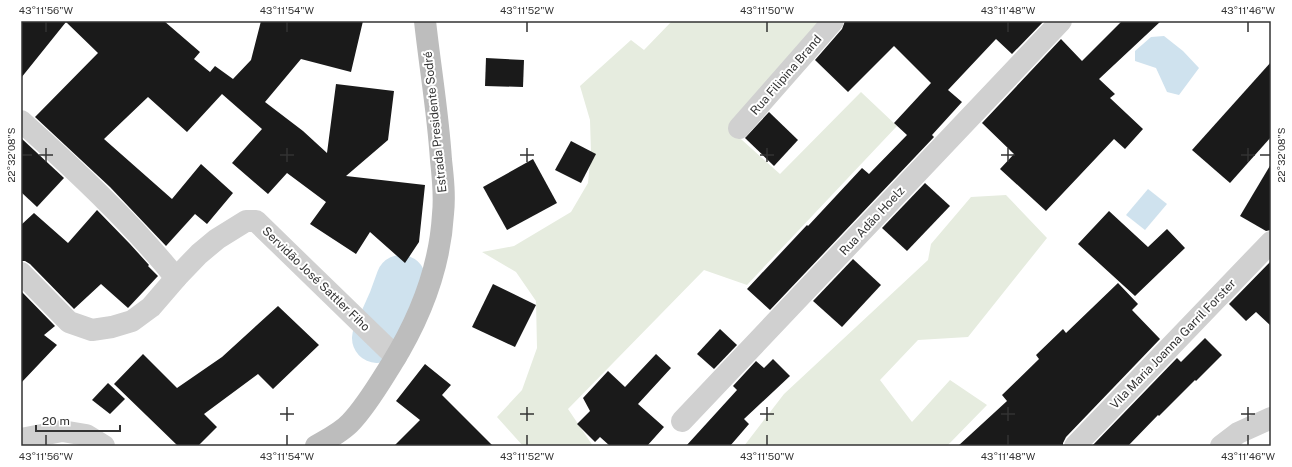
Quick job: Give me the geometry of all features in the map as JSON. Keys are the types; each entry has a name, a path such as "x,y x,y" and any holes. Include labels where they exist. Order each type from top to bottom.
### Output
{"street":[{"name":"Estrada Presidente Sodré","path":"316,446 331,437 350,422 380,384 411,329 422,304 440,244 443,213 443,183 440,138 425,21"},
{"name":"Rua Filipina Brand","path":"739,128 833,21"},
{"name":"Rua Adão Hoelz","path":"682,421 1061,21"},
{"path":"21,121 68,164 150,245 176,278"},
{"name":"Servidão José Sattler Fiho","path":"21,273 69,322 92,330 112,327 132,321 151,307 199,254 217,239 246,221 256,221 396,357"},
{"name":"Vila Maria Joanna Garril Forster","path":"1075,446 1271,242"},
{"path":"1221,446 1238,433 1271,418"},
{"path":"21,439 62,431 86,435 104,446"}],"shaded area":[{"path":"672,21 826,21 732,131 780,174 861,92 897,126 747,285 704,270 568,409 593,446 523,446 497,417 522,390 537,348 536,301 516,272 482,252 514,246 571,212 588,183 591,152 590,120 580,86 631,40 644,50"},
{"path":"1006,195 1047,238 968,337 918,340 880,380 912,422 950,380 987,405 947,446 744,446 784,394 928,260 931,244 971,197"}],"water":[{"path":"1164,36 1183,51 1199,68 1179,95 1167,92 1156,68 1135,61 1135,51 1151,37"},
{"path":"1148,189 1167,204 1145,230 1126,215"}],"building":[{"path":"21,21 164,21 200,52 194,59 210,72 215,66 233,79 251,60 261,21 363,21 351,72 301,59 265,102 303,131 327,153 336,84 394,91 388,140 346,176 425,185 419,242 405,263 370,232 356,254 310,224 326,202 287,173 268,194 232,163 262,129 222,94 187,132 148,97 104,139 172,199 201,164 233,193 207,224 195,214 166,246 110,187 35,117 98,53 66,22 21,78"},
{"path":"845,21 1044,21 1012,54 996,39 948,90 962,102 932,135 934,137 770,310 747,289 862,168 869,174 907,135 894,123 931,83 894,46 848,92 815,60 842,29"},
{"path":"1122,21 1161,21 1099,79 1115,94 1110,98 1143,129 1125,149 1114,139 1046,211 1000,169 1014,154 982,123 1061,39 1082,61"},
{"path":"486,58 524,60 523,87 485,86"},
{"path":"1271,62 1271,137 1230,183 1192,150"},
{"path":"769,112 798,140 774,166 745,138"},
{"path":"21,138 64,178 37,207 21,192"},
{"path":"571,141 596,154 581,183 555,170"},
{"path":"533,159 557,203 507,230 483,187"},
{"path":"1271,164 1271,230 1266,231 1240,216"},
{"path":"925,183 950,206 907,251 882,228"},
{"path":"97,210 158,276 128,308 101,284 74,309 30,264 25,261 21,261 21,225 34,213 68,243"},
{"path":"1109,211 1148,247 1167,229 1185,248 1135,296 1078,244"},
{"path":"853,259 881,285 842,327 813,301"},
{"path":"1271,261 1271,326 1256,312 1246,321 1229,304"},
{"path":"1118,283 1138,304 1132,310 1160,339 1066,437 1063,446 958,446 1007,401 1002,395 1039,359 1036,355 1063,329 1066,333"},
{"path":"493,284 536,305 515,347 472,327"},
{"path":"21,291 55,326 44,335 57,345 21,383"},
{"path":"278,306 319,345 273,389 258,374 204,414 217,427 198,446 178,446 114,384 143,354 177,388 222,357"},
{"path":"720,329 737,345 714,369 697,354"},
{"path":"1205,338 1222,355 1159,416 1158,415 1128,446 1092,446 1177,358 1181,362"},
{"path":"656,354 671,368 638,404 664,427 647,446 610,446 600,437 595,442 577,424 590,411 583,398 608,371 625,387"},
{"path":"773,359 790,376 744,419 749,424 730,446 686,446 737,390 733,386 756,361 764,368"},
{"path":"425,364 451,385 442,395 493,446 394,446 420,420 396,401"},
{"path":"108,383 125,399 110,414 92,400"}],"waterway":[{"path":"377,338 401,280"}]}
